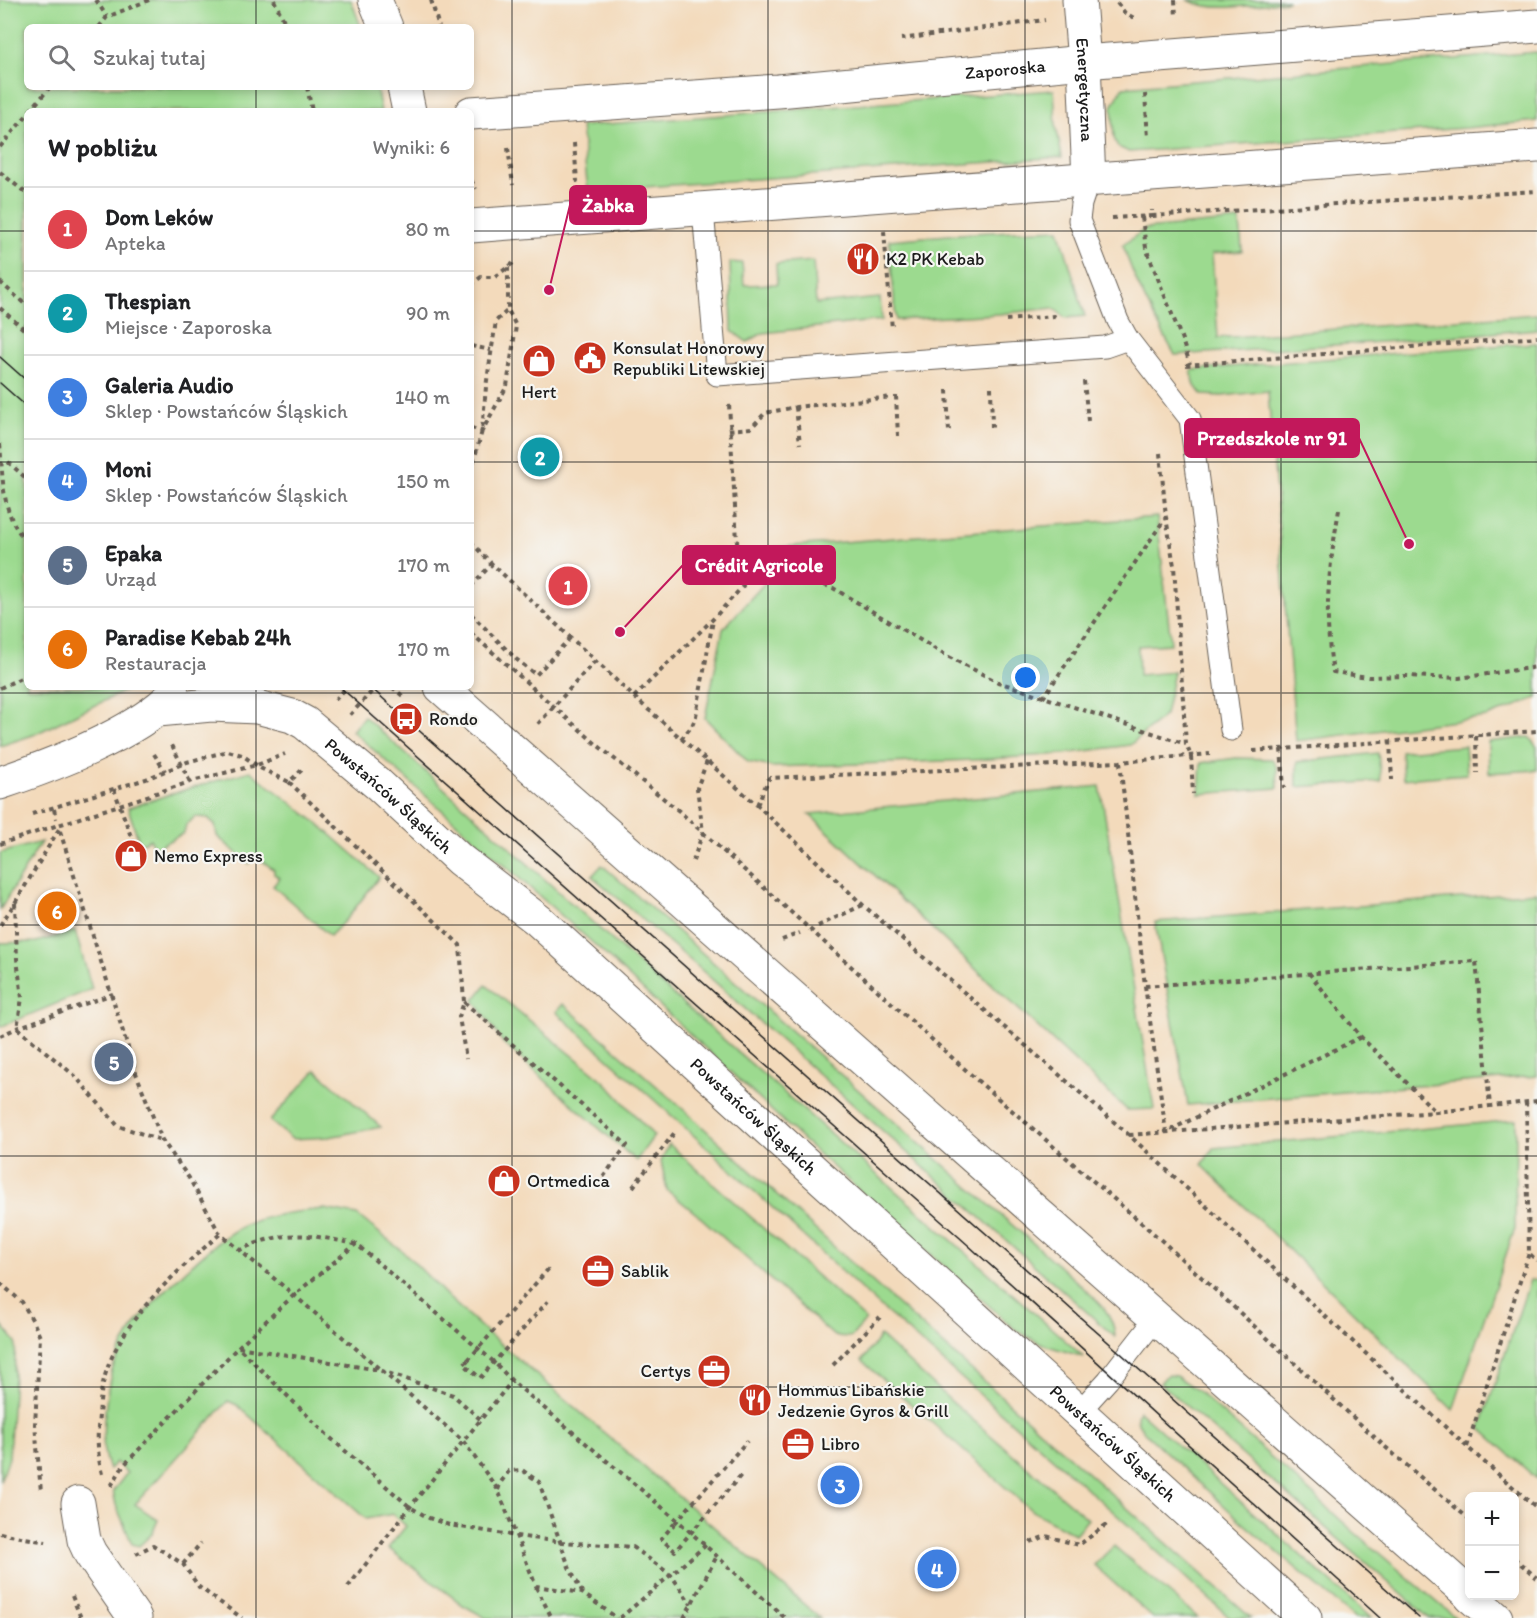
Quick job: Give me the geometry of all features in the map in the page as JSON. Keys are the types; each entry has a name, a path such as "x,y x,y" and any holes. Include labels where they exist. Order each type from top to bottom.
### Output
{"main road":[{"path":"375,0 385,24"},
{"name":"Energetyczna","path":"1089,180 1084,62 1094,1"},
{"name":"Zaporoska","path":"474,113 778,92 1084,62 1537,26"},
{"path":"474,226 1537,146"},
{"path":"444,690 1465,1591"},
{"path":"0,783 71,757 169,698"},
{"name":"Powstańców Śląskich","path":"169,698 211,705 257,706 291,716 311,727 378,784 460,860 538,920 1305,1618"},
{"path":"78,1503 84,1540 90,1553 135,1618"},
{"path":"1476,1600 1496,1618"}],"lane":[{"path":"1089,180 1081,204 1079,220 1118,321 1128,339 1190,419 1231,730"},
{"path":"703,210 717,375 1105,346 1128,339"},
{"path":"1078,1413 1108,1380 1157,1317"}],"path":[{"path":"96,0 107,17"},
{"path":"101,24 107,17 149,0"},
{"path":"274,0 286,24"},
{"path":"431,0 438,24"},
{"path":"1175,0 1176,20"},
{"path":"1094,1 1116,1 1125,13 1140,21"},
{"path":"1145,84 1148,140"},
{"path":"32,108 48,90"},
{"path":"308,90 311,108"},
{"path":"0,147 24,119"},
{"path":"563,143 574,142 577,181 567,182"},
{"path":"497,149 519,146"},
{"path":"508,147 513,185"},
{"path":"0,172 24,192"},
{"path":"505,186 524,184"},
{"path":"1152,216 1537,191"},
{"path":"1142,217 1146,248 1190,364"},
{"path":"884,230 892,329 902,328"},
{"path":"474,283 481,277 495,277 508,267 508,310 516,326 507,386 482,431"},
{"path":"0,282 24,303"},
{"path":"0,308 23,328"},
{"path":"474,460 482,431 496,321 508,310"},
{"path":"998,321 1054,316 1063,323"},
{"path":"1182,365 1537,337"},
{"path":"474,347 491,350"},
{"path":"634,697 743,586 738,558 728,406 741,373"},
{"path":"1073,381 1094,380"},
{"path":"1084,381 1088,420"},
{"path":"980,388 1002,386"},
{"path":"991,387 992,428"},
{"path":"936,392 958,389"},
{"path":"946,390 949,432"},
{"path":"729,430 751,428 765,413 796,407 906,395"},
{"path":"896,396 898,436"},
{"path":"796,407 800,444"},
{"path":"474,429 482,431"},
{"path":"1159,442 1166,518 1174,566 1186,744 1191,756 1193,794"},
{"path":"0,444 6,508 18,533 24,538"},
{"path":"8,462 24,476"},
{"path":"1339,510 1326,608 1328,643 1333,672 1368,677 1459,678 1537,667"},
{"path":"1043,698 1166,518"},
{"path":"474,545 570,638 681,740 757,805 863,905 1129,1135 1467,1447 1537,1508"},
{"path":"738,558 833,588 947,656 998,682 1186,744"},
{"path":"474,583 492,564"},
{"path":"474,617 516,659 536,675 570,638"},
{"path":"681,740 692,726 696,716 713,619"},
{"path":"474,636 553,706 703,832 978,1081 1160,1239 1382,1444 1465,1516"},
{"path":"538,724 595,661"},
{"path":"0,688 24,676"},
{"path":"338,696 343,690"},
{"path":"349,716 373,690"},
{"path":"1247,752 1537,731"},
{"path":"1476,736 1477,773"},
{"path":"1390,741 1392,780"},
{"path":"172,745 190,782"},
{"path":"0,844 190,782 257,765 292,749"},
{"path":"1281,749 1284,788"},
{"path":"31,815 228,751 242,755 289,782 460,945 464,1002 459,1017 466,1059"},
{"path":"154,753 165,771"},
{"path":"757,805 769,778 1120,762 1214,754"},
{"path":"693,863 703,832 697,788 707,761"},
{"path":"1120,762 1145,986 1166,1132"},
{"path":"289,782 303,768"},
{"path":"114,789 134,845"},
{"path":"54,809 56,819"},
{"path":"0,924 60,830 136,1072 162,1140 189,1178 220,1234 463,1441 498,1490 536,1586 552,1618"},
{"path":"15,903 17,959 22,998 17,1028"},
{"path":"818,926 863,905"},
{"path":"781,940 800,933"},
{"path":"1145,986 1476,961 1490,1106"},
{"path":"1309,973 1361,1037 1436,1112"},
{"path":"0,1036 113,994"},
{"path":"464,1002 627,1145 601,1180"},
{"path":"17,1028 75,1076 118,1126 162,1140"},
{"path":"1166,1132 1361,1037"},
{"path":"1129,1135 1436,1112 1537,1101"},
{"path":"1467,1447 1529,1253 1526,1102"},
{"path":"633,1187 675,1132"},
{"path":"220,1234 149,1302 125,1333 108,1367 102,1388 98,1432 98,1459 107,1491 124,1465 238,1347 294,1295 356,1244"},
{"path":"238,1251 260,1241 285,1235 313,1235 356,1244 494,1362 512,1381 706,1545 785,1618"},
{"path":"1529,1253 1537,1261"},
{"path":"548,1300 480,1378 464,1364 551,1266"},
{"path":"0,1283 22,1302 40,1337 35,1424 43,1503"},
{"path":"833,1365 880,1317"},
{"path":"238,1347 379,1370 453,1395 480,1419"},
{"path":"238,1347 327,1435 410,1507 429,1518 449,1525 516,1536 633,1547 671,1575 691,1604"},
{"path":"348,1587 512,1381"},
{"path":"742,1474 675,1551 661,1539 747,1441"},
{"path":"498,1490 509,1471 522,1470 539,1482 569,1567 582,1593"},
{"path":"1030,1542 1046,1536 1079,1545 1107,1524"},
{"path":"0,1533 49,1543 47,1533"},
{"path":"183,1564 201,1543"},
{"path":"128,1548 135,1554 153,1545 183,1564 199,1587 242,1618"},
{"path":"536,1586 582,1593 618,1618 706,1545"},
{"path":"684,1618 717,1556"},
{"path":"1519,1562 1537,1578"},
{"path":"72,1596 81,1618"}],"green space":[{"path":"0,0 351,0 360,24 24,24 24,90 377,90 380,108 24,108 24,690 127,690 33,735 0,746"},
{"path":"1188,0 1288,1 1223,7 1198,4"},
{"path":"1537,52 1537,121 1129,152 1118,147 1114,138 1112,107 1123,87"},
{"path":"1054,90 1056,126 1062,157 588,191 581,126"},
{"path":"1240,220 1242,251 1212,254 1218,338 1537,314 1537,329 1397,341 1175,355 1139,287 1123,245 1145,229"},
{"path":"1059,229 1085,316 1066,318 1053,308 999,314 896,320 889,240"},
{"path":"813,261 816,304 880,298 882,320 763,333 747,342 732,331 730,262 742,263 744,285 777,284 776,264"},
{"path":"1537,343 1537,698 1487,717 1296,741 1268,391 1222,396 1202,395 1195,386 1191,370"},
{"path":"1157,517 1171,644 1138,646 1139,675 1174,672 1165,715 1130,745 1064,754 974,760 772,767 748,762 705,718 723,629 770,577 768,548"},
{"path":"364,716 663,986 1084,1357 1041,1344 1016,1330 805,1142 595,945 352,731"},
{"path":"1529,737 1537,747 1537,770 1489,773 1488,742"},
{"path":"1465,746 1467,774 1403,779 1401,751"},
{"path":"1378,753 1381,781 1297,787 1297,762"},
{"path":"1236,758 1272,759 1277,768 1278,788 1199,794 1201,763"},
{"path":"250,771 321,826 379,877 349,916 330,936 273,886 280,878 274,874 274,870 256,856 249,864 217,836 215,825 208,818 195,817 186,825 184,833 154,849 150,839 143,843 139,842 128,808"},
{"path":"1100,786 1154,1109 1127,1110 809,814"},
{"path":"41,842 0,910 0,853"},
{"path":"602,865 1089,1292 1107,1312 1115,1337 698,967 592,876"},
{"path":"1537,892 1537,1076 1188,1105 1155,922"},
{"path":"75,931 92,989 0,1027 0,943 36,942"},
{"path":"486,985 604,1081 654,1136 636,1161 503,1043 474,1000"},
{"path":"563,1004 1251,1618 1230,1618 875,1302 556,1012"},
{"path":"316,1070 381,1127 329,1137 292,1139 270,1121"},
{"path":"1516,1120 1515,1228 1453,1410 1202,1165 1213,1148"},
{"path":"669,1144 866,1320 851,1337 834,1336 667,1190 661,1161"},
{"path":"324,1209 357,1215 408,1256 449,1298 490,1335 820,1618 486,1618 463,1605 388,1548 406,1526 393,1514 366,1519 237,1405 228,1401 135,1504 158,1520 152,1534 139,1546 132,1544 116,1505 113,1491 127,1473 116,1462 109,1469 103,1438 110,1378 128,1336 149,1309 181,1275 230,1234 243,1226 263,1219"},
{"path":"1537,1279 1537,1479 1480,1428 1530,1280"},
{"path":"0,1323 16,1342 9,1458 0,1481"},
{"path":"880,1336 952,1402 1088,1519 1075,1534 1032,1511 862,1361"},
{"path":"1167,1375 1176,1376 1198,1391 1354,1532 1456,1618 1429,1618 1160,1383"},
{"path":"1139,1411 1371,1618 1355,1618 1243,1523 1146,1434 1137,1421"},
{"path":"1114,1546 1198,1618 1153,1618 1094,1565"}],"tram line":[{"path":"0,357 24,378"},
{"path":"0,383 24,404"},
{"path":"343,690 968,1245 1380,1618"},
{"path":"373,690 1419,1618"}],"place":[{"name":"K2 PK Kebab","path":"863,259"},
{"name":"Żabka","path":"549,290"},
{"name":"Konsulat Honorowy Republiki Litewskiej","path":"590,358"},
{"name":"Hert","path":"539,361"},
{"name":"Thespian","path":"540,457"},
{"name":"Przedszkole nr 91","path":"1409,544"},
{"name":"Dom Leków","path":"568,586"},
{"name":"Crédit Agricole","path":"620,632"},
{"name":"Rondo","path":"406,719"},
{"name":"Nemo Express","path":"131,856"},
{"name":"Paradise Kebab 24h","path":"57,911"},
{"name":"Epaka","path":"114,1062"},
{"name":"Ortmedica","path":"504,1181"},
{"name":"Sablik","path":"598,1271"},
{"name":"Certys","path":"714,1371"},
{"name":"Hommus Libańskie Jedzenie Gyros & Grill","path":"755,1400"},
{"name":"Libro","path":"798,1444"},
{"name":"Galeria Audio","path":"840,1485"},
{"name":"Moni","path":"937,1569"}]}
